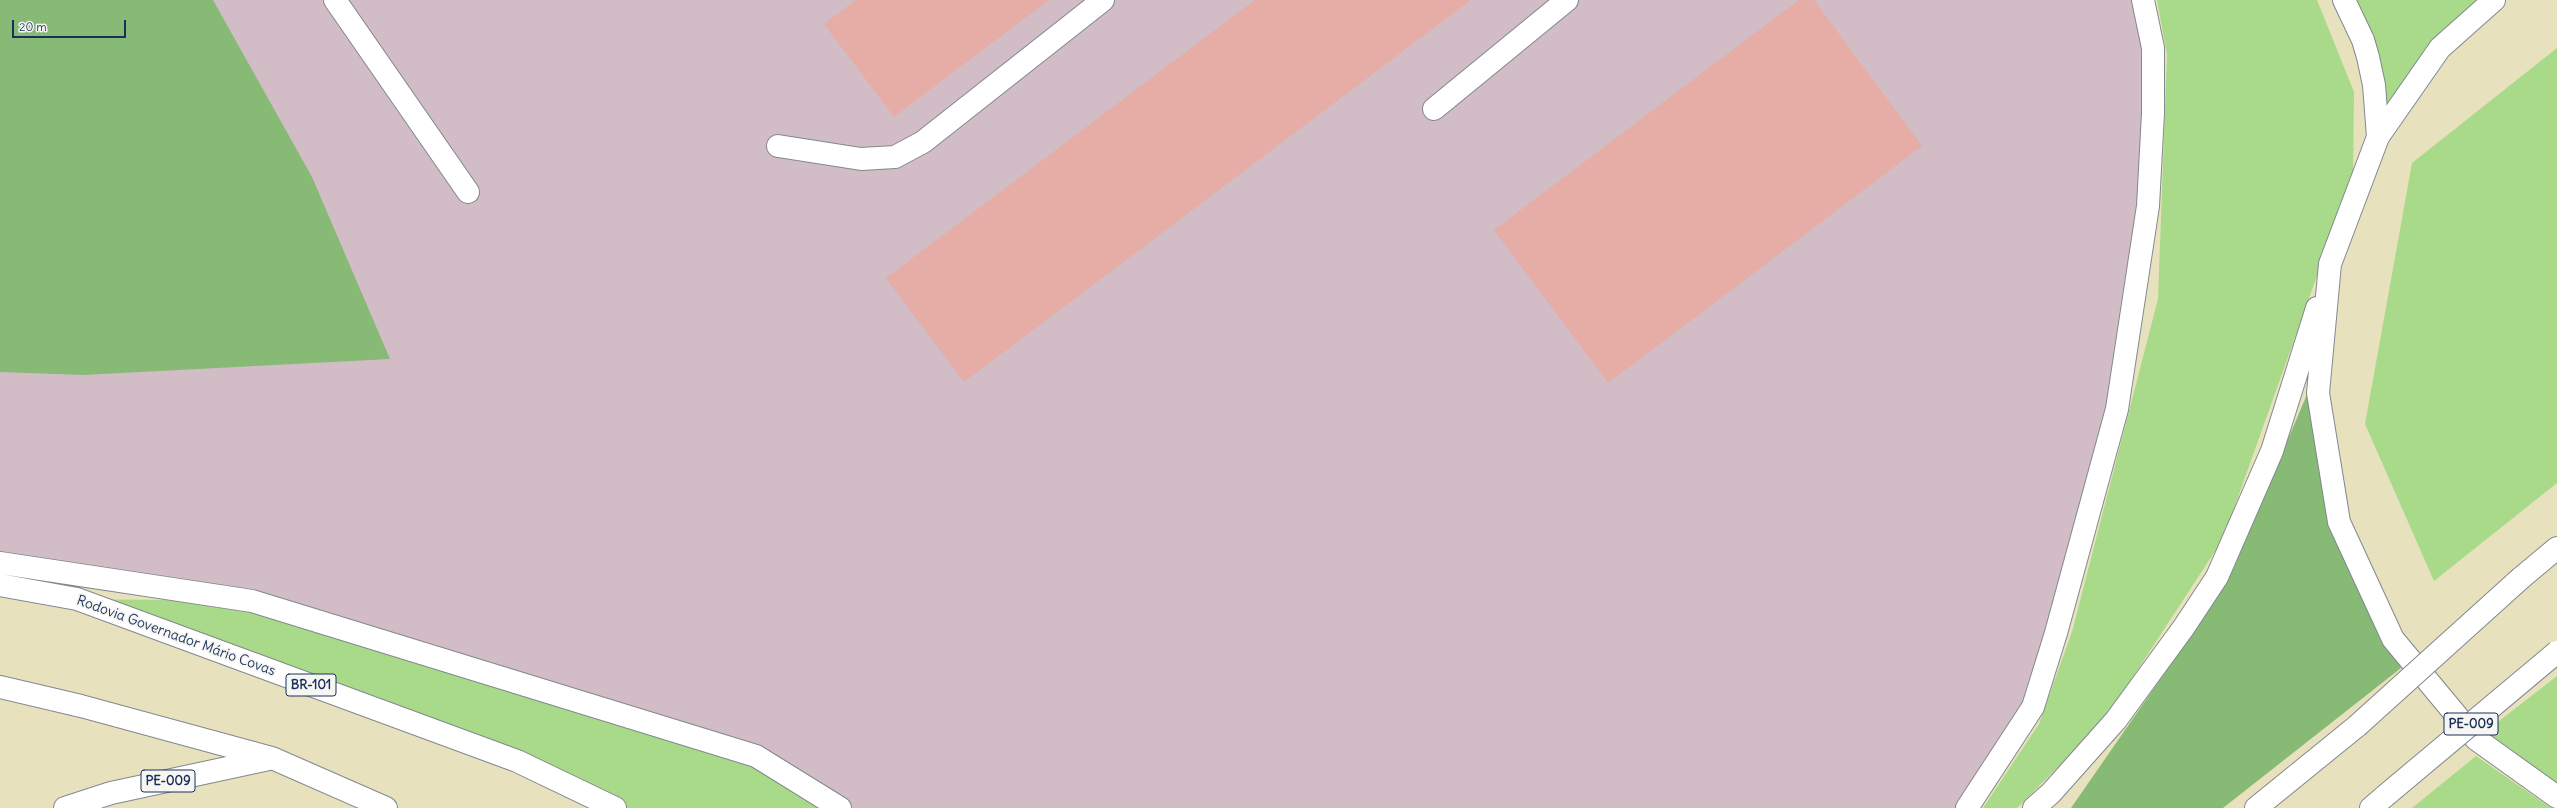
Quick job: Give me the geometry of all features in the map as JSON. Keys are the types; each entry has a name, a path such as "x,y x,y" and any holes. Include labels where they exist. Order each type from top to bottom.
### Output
{"main road":[{"path":"335,0 468,192"},
{"path":"778,146 861,159 895,156 923,142 1103,0"},
{"path":"1434,109 1567,0"},
{"path":"1967,808 2033,707 2056,633 2117,409 2148,206 2153,113 2153,48 2144,0"},
{"path":"2344,0 2363,40 2368,57 2374,84 2378,137"},
{"path":"2034,808 2051,793 2116,720 2167,651 2217,577 2272,451 2330,264 2378,137 2440,48 2494,0"},
{"path":"2330,264 2318,393 2339,522 2393,639 2476,739 2557,797"},
{"path":"2256,808 2357,726 2521,578 2557,548"},
{"path":"0,563 252,600 756,756 840,808"},
{"name":"Rodovia Governador Mário Covas","path":"0,585 84,602 517,761 615,808"},
{"name":"PE-009","path":"2378,802 2557,652"},
{"path":"0,687 81,706 272,758 386,808"},
{"name":"PE-009","path":"65,808 110,793 272,758"}],"shaded area":[{"path":"0,0 2143,0 2153,48 2131,320 2033,707 1967,808 840,808 252,601 0,563"}],"green space":[{"path":"0,0 213,0 312,177 390,359 83,375 0,372"},
{"path":"2157,0 2317,0 2354,92 2353,175 2223,539 2104,721 2017,808 1983,808 2039,724 2072,632 2158,299 2167,55"},
{"path":"2347,0 2488,0 2388,120"},
{"path":"2557,48 2557,483 2434,581 2365,424 2412,163"},
{"path":"2311,385 2338,541 2401,668 2223,808 2071,808 2227,583"},
{"path":"77,599 252,601 756,756 834,808 624,808"},
{"path":"2557,676 2557,797 2476,739"},
{"path":"2476,756 2551,808 2412,808"}],"building":[{"path":"856,0 1049,0 894,117 824,24"},
{"path":"1255,0 1471,0 964,382 886,278"},
{"path":"1799,0 1814,0 1922,146 1608,383 1494,230"}]}
